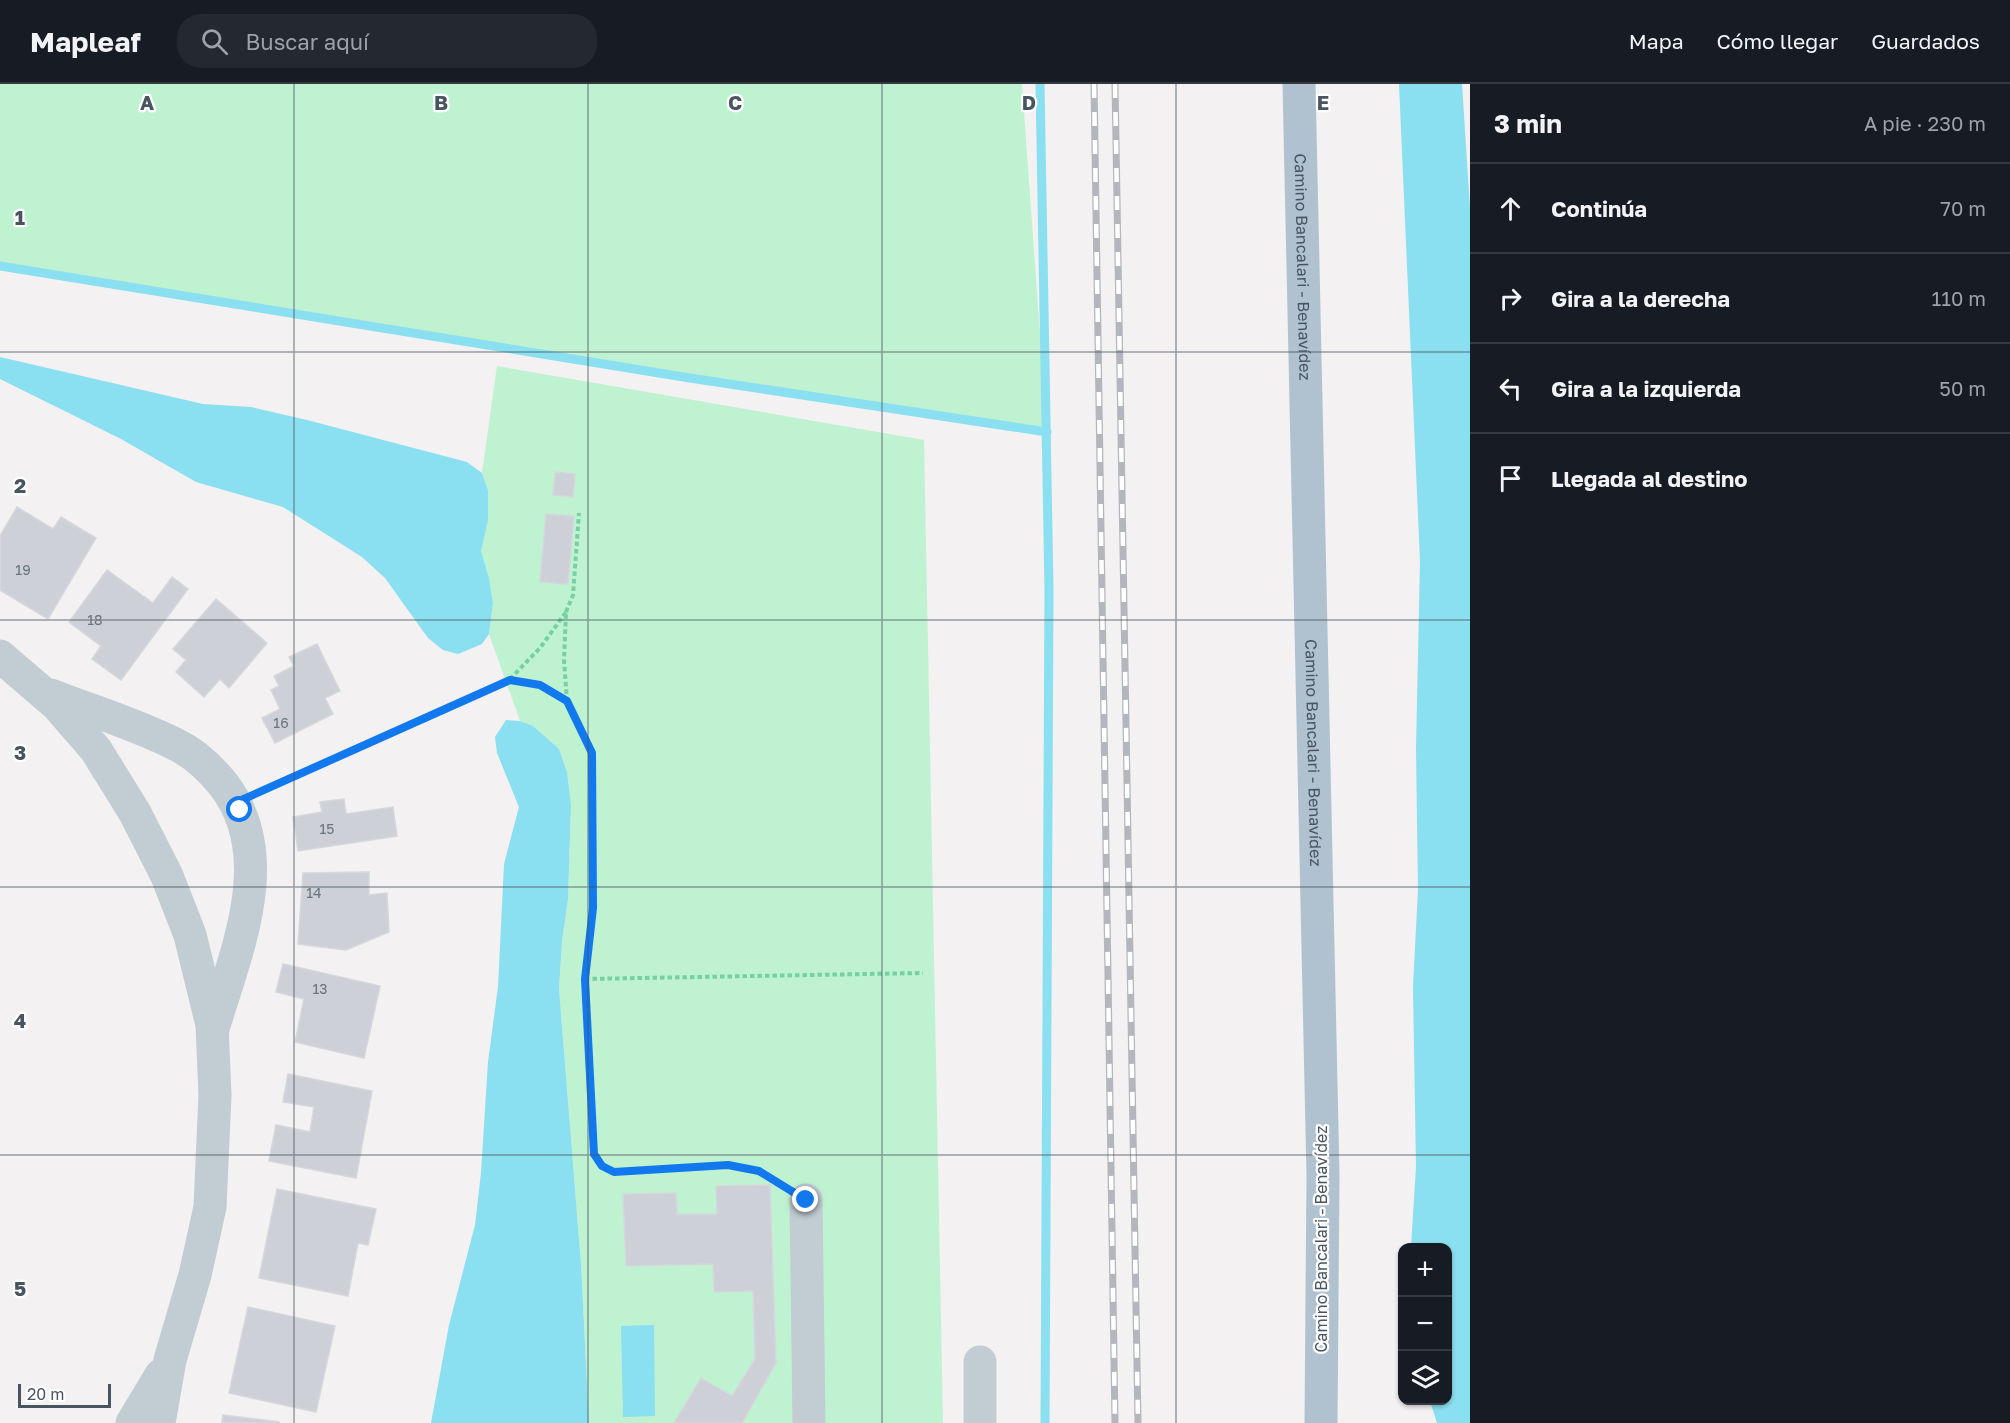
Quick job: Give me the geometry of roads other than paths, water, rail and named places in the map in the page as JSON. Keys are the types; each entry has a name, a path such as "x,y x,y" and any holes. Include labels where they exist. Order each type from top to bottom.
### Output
{"main road":[{"name":"Camino Bancalari - Benavídez","path":"1299,84 1323,1175 1321,1423"}],"street":[{"path":"0,656 57,705 96,750 135,813 167,876 190,935 212,1033 215,1095 210,1207 195,1275 170,1360 159,1423"},
{"path":"42,692 176,744 209,766 237,802 248,837 251,893 212,1033"},
{"path":"803,1415 806,1200"},
{"path":"132,1423 170,1360"},
{"path":"980,1362 980,1423"}],"water":[{"path":"1399,84 1462,84 1470,208 1470,1423 1437,1423 1431,1405 1452,1405 1452,1243 1411,1243 1416,1167 1413,986 1418,890 1416,749 1420,561"},
{"path":"0,357 203,404 251,407 467,462 482,473 488,490 488,520 481,551 493,603 489,634 482,644 458,654 443,650 428,638 385,578 362,557 283,507 196,482 121,439 0,379"},
{"path":"506,720 520,721 533,726 559,749 567,772 571,805 568,899 559,989 581,1264 589,1423 431,1423 449,1325 475,1225 481,1173 488,1062 498,987 504,864 519,807 497,753 495,737"},
{"path":"654,1325 655,1416 623,1417 621,1326"}],"waterway":[{"path":"1040,84 1049,590 1045,1423"},
{"path":"0,266 690,378 1047,432"}],"railway":[{"path":"1094,84 1115,1423"},
{"path":"1115,84 1138,1423"}]}
